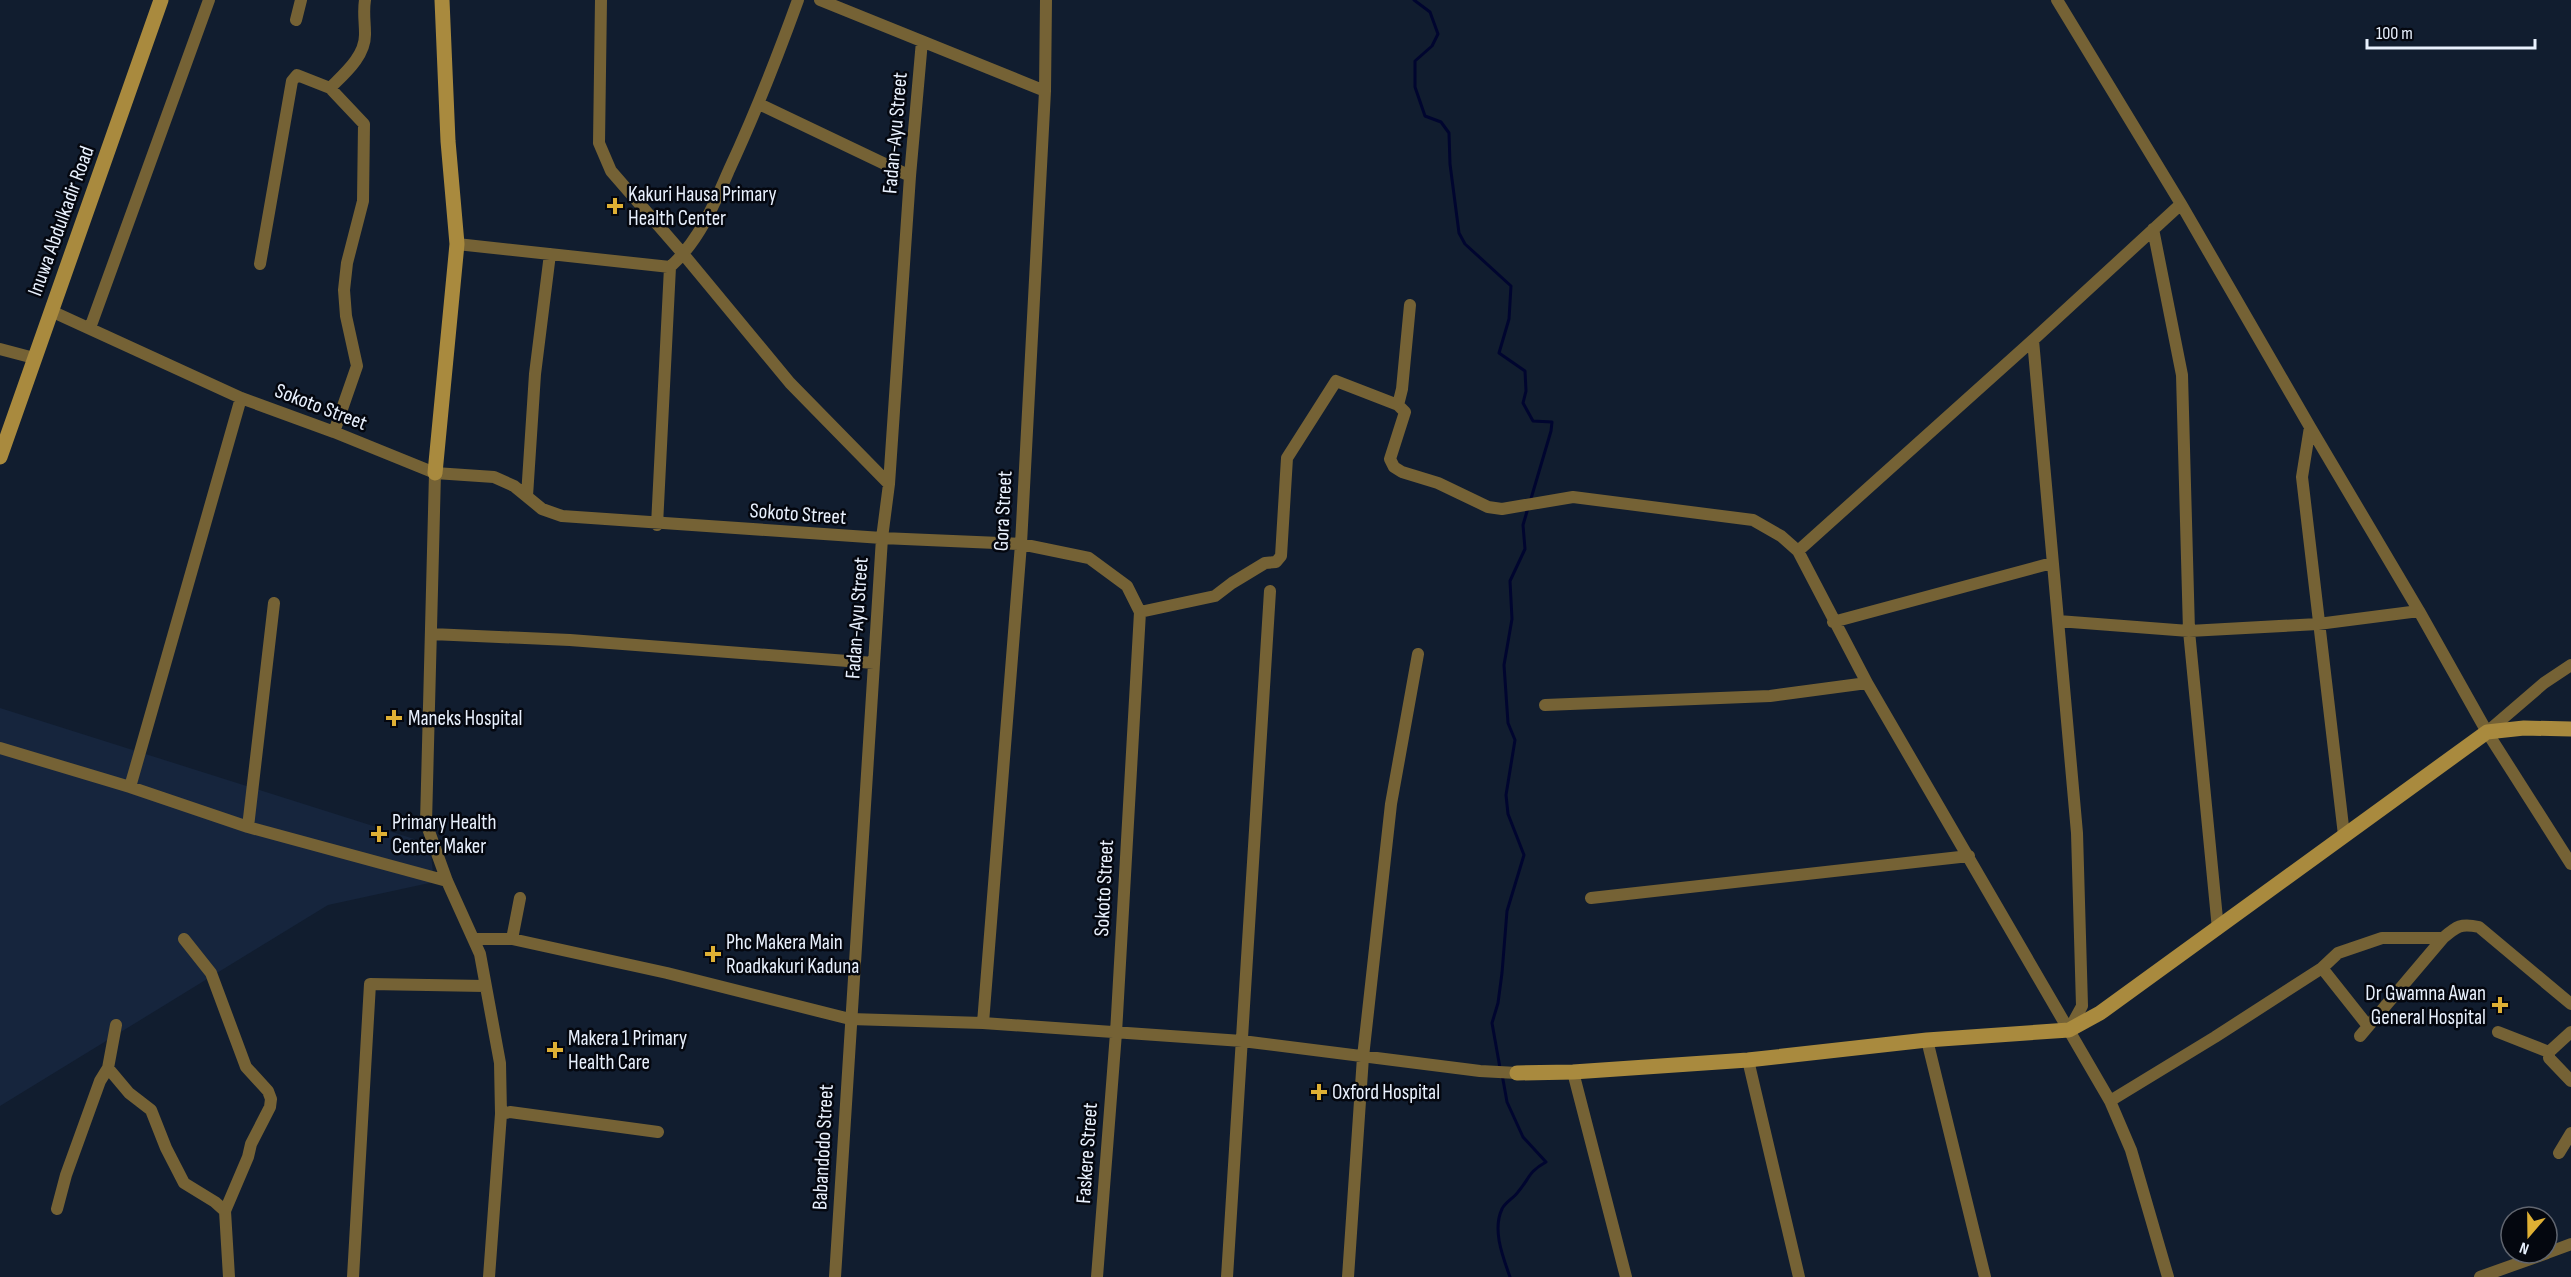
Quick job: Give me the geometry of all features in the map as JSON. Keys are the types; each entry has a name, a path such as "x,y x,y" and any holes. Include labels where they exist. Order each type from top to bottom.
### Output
{"main road":[{"name":"Inuwa Abdulkadir Road","path":"0,457 160,0"},
{"path":"435,473 457,244 448,141 442,0"},
{"path":"1516,1073 1573,1072 1748,1060 1927,1040 2068,1030 2100,1013 2487,732 2524,728 2571,729"}],"street":[{"path":"90,327 208,0"},
{"path":"296,20 301,0"},
{"path":"330,88 357,60 366,36 363,18 365,0"},
{"path":"601,0 599,143 611,171 790,383 889,484"},
{"path":"657,525 670,267 684,255 707,218 759,104 798,0"},
{"path":"820,0 1045,91"},
{"name":"Gora Street","path":"983,1023 1021,544 1045,91 1046,0"},
{"path":"2057,0 2181,204 2419,611 2487,732 2571,864"},
{"name":"Fadan-Ayu Street","path":"850,1018 882,538 889,484 910,176 922,41"},
{"path":"260,264 292,81 297,75 330,88 364,124 363,201 347,263 344,290 346,316 357,366 334,432"},
{"path":"759,104 910,176"},
{"path":"1798,551 2181,204"},
{"path":"2153,229 2182,375 2189,632 2218,929"},
{"path":"457,244 670,267"},
{"path":"527,496 535,374 550,254"},
{"path":"1398,405 1402,389 1410,305"},
{"name":"Sokoto Street","path":"51,311 241,398 334,432 435,473 494,477 514,486 542,509 562,516 657,525 1021,544 1089,558 1127,586 1140,612 1116,1033"},
{"path":"2033,340 2077,833 2082,1006 2068,1030"},
{"path":"0,349 34,358"},
{"path":"1140,612 1215,596 1265,563 1276,562 1281,555 1287,458 1336,381 1398,405 1405,412 1390,459 1394,467 1402,472 1438,483 1488,507 1502,509 1529,506 1573,497 1753,520 1781,536 1798,551 1833,622 1867,683 2110,1101 2132,1150 2168,1277"},
{"path":"130,787 241,398"},
{"path":"2310,428 2302,477 2344,835"},
{"path":"435,473 426,823 447,881 480,954 500,1063 501,1114 489,1277"},
{"path":"1833,622 2052,563"},
{"path":"1227,1277 1270,591"},
{"path":"248,827 274,603"},
{"path":"2058,621 2189,632 2318,624 2419,611"},
{"path":"431,634 570,640 874,663"},
{"path":"1348,1277 1363,1057 1391,804 1418,654"},
{"path":"2487,732 2544,683 2571,665"},
{"path":"1545,705 1770,696 1867,683"},
{"path":"0,748 130,787 248,827 447,881"},
{"path":"1591,898 1969,856"},
{"path":"512,939 520,898"},
{"path":"2322,968 2364,1031 2443,938 2453,929 2465,924 2479,927 2571,1004"},
{"path":"2110,1101 2322,968 2338,953 2382,938 2443,938"},
{"path":"184,939 211,973 246,1067 268,1091 271,1099 270,1107 251,1144 248,1157 225,1211 229,1277"},
{"path":"474,939 512,939 667,973 850,1018 983,1023 1242,1041 1480,1071 1516,1073"},
{"path":"353,1277 370,984 485,986"},
{"name":"Babandodo Street","path":"835,1277 850,1018"},
{"path":"57,1209 70,1164 100,1081 108,1068 116,1025"},
{"path":"2498,1032 2549,1052"},
{"path":"2571,1032 2549,1052 2549,1058 2571,1081"},
{"name":"Faskere Street","path":"1097,1277 1116,1033"},
{"path":"1927,1040 1985,1277"},
{"path":"1748,1060 1799,1277"},
{"path":"108,1068 129,1093 151,1110 166,1148 184,1183 225,1211"},
{"path":"1573,1072 1626,1277"},
{"path":"501,1114 510,1112 658,1132"},
{"path":"2559,1153 2571,1133"},
{"path":"2480,1277 2514,1265"}],"shaded area":[{"path":"0,708 430,844 434,882 328,905 0,1106"}],"waterway":[{"path":"1414,0 1430,12 1438,34 1432,46 1415,61 1415,87 1425,116 1441,122 1449,133 1450,164 1459,233 1465,244 1511,286 1509,319 1499,353 1525,371 1526,391 1523,403 1533,421 1552,422 1530,502"},
{"path":"1500,1068 1492,1023 1498,1003 1507,911 1524,855 1508,814 1506,795 1515,740 1508,723 1504,665 1512,619 1510,581 1525,549 1523,525 1528,508"},
{"path":"1502,1074 1507,1102 1523,1137 1546,1162 1532,1172 1503,1207 1499,1217 1498,1234 1510,1277"}],"place":[{"name":"Kakuri Hausa Primary Health Center","path":"615,206"},
{"name":"Maneks Hospital","path":"394,718"},
{"name":"Primary Health Center Maker","path":"379,834"},
{"name":"Phc Makera Main Roadkakuri Kaduna","path":"713,954"},
{"name":"Dr Gwamna Awan General Hospital","path":"2500,1005"},
{"name":"Makera 1 Primary Health Care","path":"555,1050"},
{"name":"Oxford Hospital","path":"1319,1092"}]}
